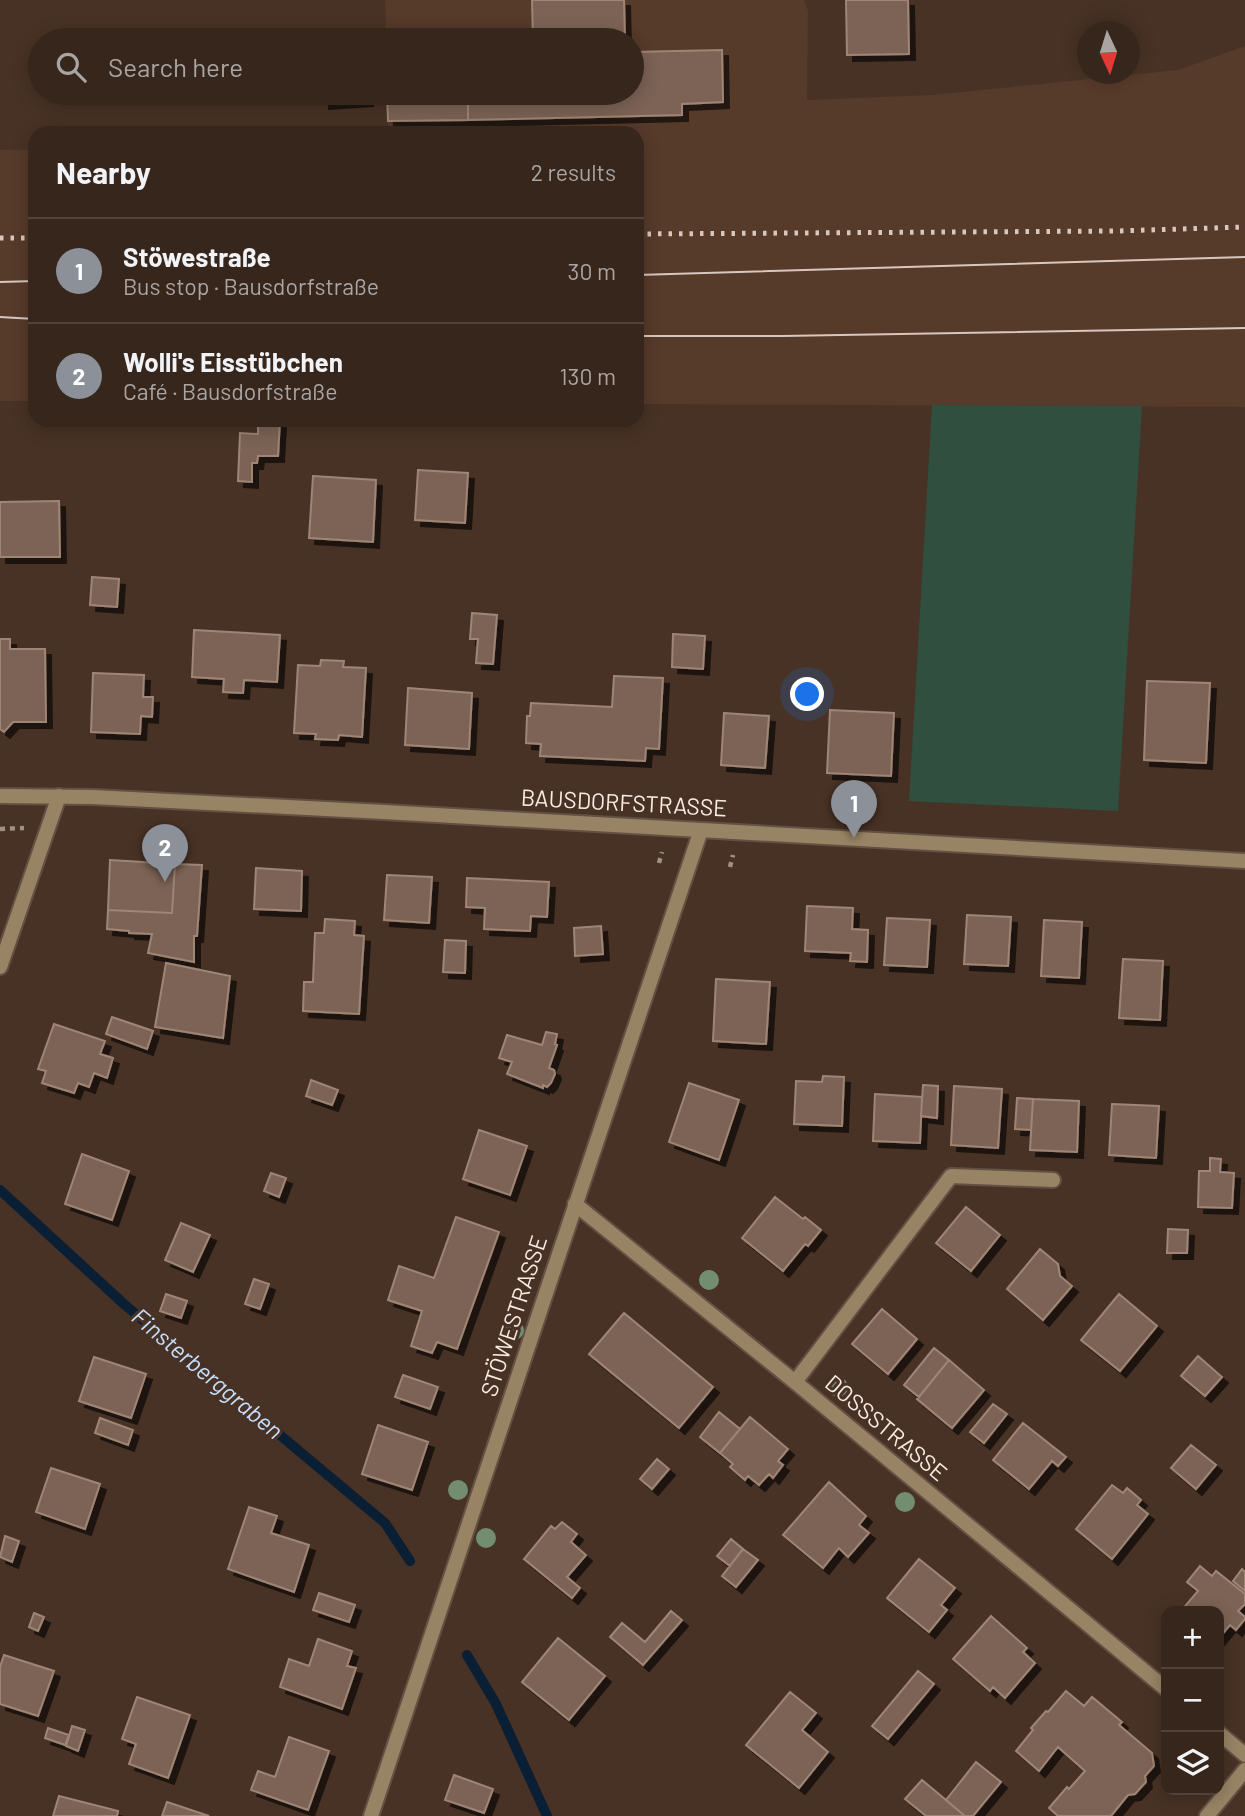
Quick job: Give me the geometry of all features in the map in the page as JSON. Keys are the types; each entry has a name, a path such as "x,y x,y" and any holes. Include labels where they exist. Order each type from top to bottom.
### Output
{"street":[{"name":"BAUSDORFSTRASSE","path":"0,796 59,796 384,811 1245,861"},
{"path":"0,967 59,796"},
{"name":"STÖWESTRASSE","path":"371,1816 701,830"},
{"path":"795,1382 951,1176 1053,1180"},
{"name":"DOSSSTRASSE","path":"575,1204 1161,1685"},
{"path":"1224,1736 1245,1755"},
{"path":"1207,1816 1245,1770"}],"shaded area":[{"path":"385,0 804,0 808,11 807,100 932,95 1077,80 1077,84 1140,84 1140,74 1178,70 1245,46 1245,407 644,404 644,126 388,126 387,105 644,105 644,28 386,28"},
{"path":"0,150 28,150 28,401 0,401"}],"green space":[{"path":"932,405 1142,406 1118,811 909,801"}],"building":[{"path":"532,0 624,0 625,28 533,28"},
{"path":"846,0 908,0 909,54 847,55"},
{"path":"722,50 723,102 682,104 682,115 468,120 468,105 644,105 644,52"},
{"path":"387,105 468,105 468,120 388,121"},
{"path":"258,427 280,427 278,456 258,456 257,463 252,463 252,482 238,481 240,433 258,434"},
{"path":"418,470 468,473 465,523 415,520"},
{"path":"313,476 376,480 373,542 309,538"},
{"path":"59,501 60,557 0,557 0,502"},
{"path":"92,577 119,579 117,607 90,605"},
{"path":"472,613 497,615 493,664 476,663 478,639 470,639"},
{"path":"194,630 280,635 277,682 244,680 243,693 223,692 224,679 192,677"},
{"path":"673,634 705,636 703,669 672,667"},
{"path":"0,639 10,639 10,649 45,649 46,722 13,722 4,732 0,729"},
{"path":"321,660 344,661 343,667 366,668 362,737 339,735 338,740 315,739 316,734 294,733 298,665 320,666"},
{"path":"93,673 144,675 143,697 153,697 152,717 141,716 140,734 91,732"},
{"path":"614,676 663,678 659,749 646,748 645,761 540,756 541,744 526,743 527,716 530,716 531,703 612,707"},
{"path":"1147,681 1210,683 1206,763 1144,760"},
{"path":"408,688 472,693 469,749 405,745"},
{"path":"830,710 894,713 891,776 827,773"},
{"path":"724,713 769,716 765,768 721,765"},
{"path":"110,860 175,864 172,913 108,910"},
{"path":"175,864 202,865 197,936 194,936 194,962 148,953 152,934 107,929 108,910 172,913"},
{"path":"256,868 302,871 301,911 254,909"},
{"path":"387,875 432,877 429,923 384,920"},
{"path":"467,878 549,882 547,917 531,916 530,931 484,929 485,908 466,907"},
{"path":"807,906 853,908 852,929 868,930 867,962 850,961 851,953 805,951"},
{"path":"967,915 1011,917 1008,966 964,964"},
{"path":"887,918 930,920 927,967 884,965"},
{"path":"325,919 355,921 354,935 364,936 359,1014 303,1011 304,982 313,982 315,933 324,933"},
{"path":"1044,920 1082,922 1079,978 1041,976"},
{"path":"601,926 603,954 575,956 574,928"},
{"path":"445,940 466,941 465,973 443,972"},
{"path":"1123,959 1163,961 1160,1020 1119,1018"},
{"path":"166,963 230,976 223,1038 155,1027"},
{"path":"716,979 770,982 766,1044 713,1041"},
{"path":"112,1017 153,1031 147,1049 106,1034"},
{"path":"54,1024 105,1041 100,1054 113,1058 107,1078 94,1073 89,1087 78,1083 74,1093 42,1083 46,1071 38,1069"},
{"path":"546,1032 557,1034 557,1045 549,1068 554,1070 555,1074 551,1083 547,1087 543,1085 543,1088 507,1074 512,1062 499,1058 507,1035 542,1045"},
{"path":"823,1076 844,1077 842,1126 794,1124 796,1081 822,1082"},
{"path":"311,1080 338,1090 332,1105 306,1096"},
{"path":"689,1083 739,1100 719,1160 669,1142"},
{"path":"923,1085 938,1086 937,1118 921,1116"},
{"path":"954,1086 1002,1089 998,1148 951,1145"},
{"path":"875,1094 922,1097 920,1143 873,1141"},
{"path":"1017,1098 1033,1099 1031,1130 1015,1129"},
{"path":"1033,1099 1079,1101 1077,1152 1030,1150"},
{"path":"1112,1104 1159,1106 1156,1158 1109,1155"},
{"path":"479,1130 527,1146 510,1195 463,1179"},
{"path":"82,1154 129,1171 112,1220 65,1204"},
{"path":"1210,1158 1221,1159 1220,1172 1234,1173 1232,1208 1198,1207 1199,1171 1210,1171"},
{"path":"271,1173 286,1178 279,1197 264,1191"},
{"path":"775,1197 821,1230 808,1246 805,1244 783,1271 742,1238"},
{"path":"966,1207 1000,1235 971,1271 936,1243"},
{"path":"456,1217 499,1232 457,1349 437,1342 432,1353 411,1346 422,1311 388,1300 399,1266 434,1278"},
{"path":"181,1223 210,1235 193,1272 165,1260"},
{"path":"1168,1229 1188,1230 1187,1253 1167,1253"},
{"path":"1040,1249 1058,1264 1060,1276 1072,1286 1043,1320 1007,1289"},
{"path":"254,1279 269,1284 260,1309 245,1304"},
{"path":"166,1294 187,1301 181,1318 160,1311"},
{"path":"1119,1294 1157,1326 1120,1371 1081,1340"},
{"path":"882,1309 917,1339 888,1374 852,1344"},
{"path":"624,1313 713,1387 679,1428 589,1354"},
{"path":"934,1348 949,1360 919,1397 904,1385"},
{"path":"1198,1356 1222,1377 1205,1396 1181,1376"},
{"path":"94,1357 146,1374 131,1418 79,1401"},
{"path":"949,1360 984,1390 952,1428 917,1399"},
{"path":"403,1375 438,1387 430,1409 395,1397"},
{"path":"993,1404 1007,1414 984,1443 970,1432"},
{"path":"719,1412 740,1429 720,1453 700,1437"},
{"path":"750,1417 788,1449 778,1461 783,1465 773,1478 769,1474 759,1485 748,1476 745,1480 730,1467 733,1464 720,1453"},
{"path":"100,1418 133,1430 128,1445 95,1433"},
{"path":"1023,1423 1066,1457 1058,1466 1052,1461 1029,1489 993,1460"},
{"path":"378,1425 428,1442 412,1490 362,1474"},
{"path":"1191,1445 1216,1465 1196,1489 1171,1468"},
{"path":"657,1459 669,1469 652,1489 640,1479"},
{"path":"51,1468 100,1484 85,1529 36,1512"},
{"path":"829,1482 866,1516 859,1525 869,1533 848,1557 839,1548 823,1568 783,1535"},
{"path":"1112,1485 1123,1493 1127,1488 1141,1500 1137,1505 1148,1514 1112,1559 1076,1529"},
{"path":"249,1507 277,1516 271,1533 309,1545 294,1592 228,1569"},
{"path":"562,1522 577,1534 571,1542 586,1555 567,1577 580,1588 572,1598 524,1559 551,1526 555,1529"},
{"path":"5,1536 19,1541 12,1562 0,1557"},
{"path":"731,1539 743,1549 730,1566 717,1556"},
{"path":"743,1549 758,1560 736,1587 722,1576"},
{"path":"919,1559 955,1588 941,1605 947,1610 929,1632 887,1598"},
{"path":"1200,1566 1212,1576 1216,1571 1245,1594 1245,1604 1238,1611 1245,1619 1236,1630 1230,1625 1224,1632 1224,1606 1185,1606 1198,1591 1187,1582"},
{"path":"1242,1569 1245,1572 1245,1591 1233,1581"},
{"path":"319,1593 355,1605 349,1622 313,1610"},
{"path":"671,1611 682,1620 643,1665 610,1637 622,1623 645,1642"},
{"path":"34,1613 44,1617 38,1631 29,1627"},
{"path":"991,1616 1027,1648 1023,1652 1035,1663 1005,1698 993,1687 990,1691 953,1659"},
{"path":"558,1638 605,1676 569,1720 522,1682"},
{"path":"318,1639 352,1651 347,1666 356,1668 342,1709 280,1687 289,1659 309,1666"},
{"path":"4,1655 54,1671 38,1716 0,1704 0,1667"},
{"path":"918,1671 934,1684 888,1739 872,1726"},
{"path":"1066,1691 1084,1706 1092,1697 1122,1722 1119,1725 1152,1753 1154,1766 1145,1776 1146,1782 1135,1794 1128,1795 1111,1816 1058,1816 1049,1808 1085,1771 1058,1747 1039,1771 1016,1751 1033,1730 1031,1728"},
{"path":"790,1692 816,1713 802,1730 828,1752 799,1788 746,1745"},
{"path":"137,1697 190,1715 168,1778 129,1764 136,1744 122,1739"},
{"path":"72,1726 85,1730 78,1751 66,1746"},
{"path":"48,1728 69,1735 65,1745 45,1738"},
{"path":"289,1737 329,1751 308,1810 251,1790 258,1771 275,1777"},
{"path":"976,1762 1001,1782 973,1816 965,1816 946,1800"},
{"path":"454,1775 493,1789 484,1813 445,1800"},
{"path":"922,1780 965,1816 926,1816 905,1799"},
{"path":"59,1796 118,1811 117,1816 53,1816"},
{"path":"167,1802 209,1816 162,1816"}],"waterway":[{"name":"Finsterberggraben","path":"0,1190 125,1305 385,1523 410,1561"},
{"name":"Finsterberggraben","path":"467,1655 496,1704 547,1816"}],"tram line":[{"path":"644,275 1245,257"},
{"path":"0,282 28,281"},
{"path":"0,317 28,319"},
{"path":"644,336 1245,328"}],"railway":[{"path":"644,234 1116,231 1245,227"},
{"path":"0,238 28,238"}],"place":[{"name":"Stöwestraße","path":"854,838"},
{"name":"Wolli's Eisstübchen","path":"165,882"}]}
